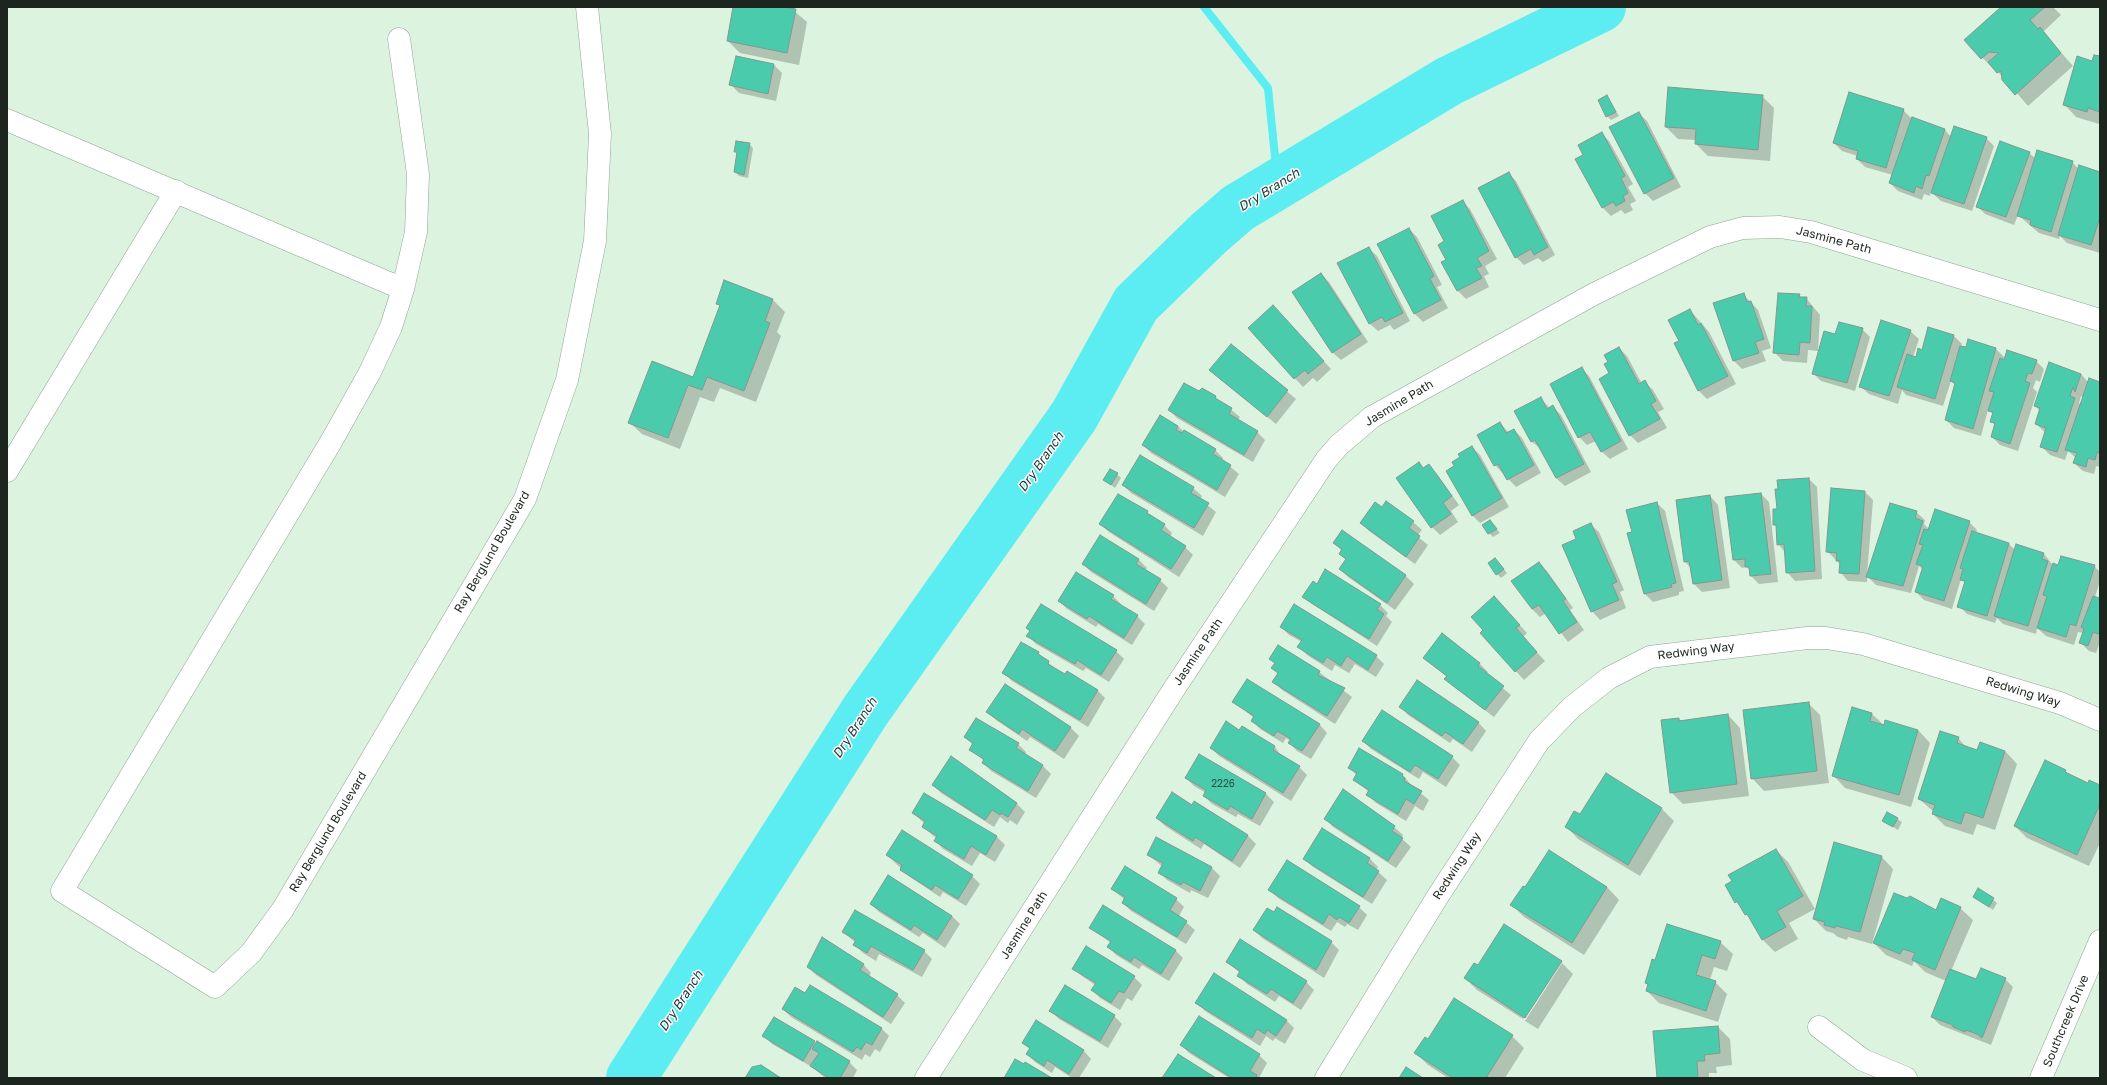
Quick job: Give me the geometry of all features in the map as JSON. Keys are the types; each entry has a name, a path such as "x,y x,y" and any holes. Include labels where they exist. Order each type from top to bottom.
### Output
{"street":[{"name":"Ray Berglund Boulevard","path":"403,289 391,327 370,372 332,440 62,890 215,988 251,953 283,908 525,499 567,380 595,242 600,134 587,7"},
{"path":"7,120 403,289 416,232 418,174 399,39"},
{"path":"7,471 176,191"},
{"name":"Jasmine Path","path":"926,1078 1174,688 1321,467 1339,445 1372,417 1594,294 1710,237 1743,228 1780,227 1811,232 2100,320"},
{"name":"Redwing Way","path":"1326,1078 1438,896 1539,740 1572,707 1609,678 1650,657 1807,638 1826,638 1863,644 2053,700 2100,720"},
{"name":"Southcreek Drive","path":"2041,1078 2100,942"},
{"path":"1819,1027 1863,1060 1906,1078"}],"building":[{"path":"733,7 784,7 796,9 787,53 727,41"},
{"path":"2001,7 2045,7 2030,20 2038,29 2040,27 2061,53 2015,95 2002,80 2001,71 1997,73 1988,62 1999,53 1989,52 1981,59 1964,40"},
{"path":"2094,55 2100,56 2100,112 2088,108 2087,112 2063,105 2077,56 2092,61"},
{"path":"736,56 774,64 768,94 729,85"},
{"path":"1668,87 1763,95 1758,150 1695,144 1696,129 1665,127"},
{"path":"1849,92 1904,109 1886,168 1856,159 1858,151 1833,143"},
{"path":"1607,95 1616,112 1606,117 1598,100"},
{"path":"1639,112 1674,178 1644,194 1609,127"},
{"path":"1912,117 1945,129 1929,176 1926,175 1922,189 1916,186 1914,193 1889,183"},
{"path":"1954,126 1987,137 1964,204 1931,193"},
{"path":"1602,132 1625,176 1621,178 1628,193 1623,196 1625,201 1616,206 1613,202 1602,208 1575,159 1583,155 1578,145"},
{"path":"736,141 750,143 744,175 734,172 737,152 734,152"},
{"path":"2000,141 2030,152 2006,217 1976,207"},
{"path":"2037,150 2073,161 2051,232 2030,225 2031,220 2017,216"},
{"path":"2079,165 2100,172 2100,217 2091,245 2058,235"},
{"path":"1509,172 1548,247 1534,255 1531,249 1515,258 1478,188"},
{"path":"1463,200 1489,251 1477,258 1482,266 1476,268 1482,278 1457,291 1441,262 1446,260 1438,245 1444,241 1431,216"},
{"path":"1409,228 1434,276 1430,279 1441,300 1414,314 1377,244"},
{"path":"1369,247 1403,313 1385,322 1382,317 1369,324 1337,263"},
{"path":"1321,273 1361,334 1332,353 1292,292"},
{"path":"724,280 773,299 765,321 770,323 744,391 707,377 702,390 688,385 668,438 628,423 652,361 693,377 720,305 716,304"},
{"path":"1744,293 1747,302 1751,301 1764,339 1755,342 1759,353 1733,361 1713,303"},
{"path":"1778,293 1800,294 1799,297 1807,297 1806,306 1812,306 1810,343 1800,342 1799,355 1773,353"},
{"path":"1273,305 1324,361 1308,374 1305,370 1294,379 1248,328"},
{"path":"1690,309 1698,325 1701,323 1728,376 1698,391 1674,343 1679,341 1668,320"},
{"path":"1881,320 1911,330 1889,396 1859,387"},
{"path":"1839,322 1863,328 1847,383 1812,374 1824,331 1835,334"},
{"path":"1928,327 1954,335 1935,399 1897,387 1907,354 1916,357 1918,348 1922,350"},
{"path":"1968,339 1996,348 1973,429 1945,420 1955,383 1950,381 1960,346 1966,347"},
{"path":"1231,344 1288,390 1267,417 1209,370"},
{"path":"1619,347 1639,384 1645,380 1656,401 1651,404 1660,419 1629,436 1599,379 1609,373 1604,364 1608,362 1604,355"},
{"path":"2007,350 2037,360 2032,374 2028,373 2025,381 2030,383 2010,444 1991,437 1995,423 1990,422 1993,412 1988,411 1994,392 1989,391 2000,358 2004,360"},
{"path":"2049,362 2081,374 2075,392 2073,387 2070,396 2075,398 2057,452 2040,447 2046,428 2035,424 2040,408 2034,406"},
{"path":"1582,367 1621,441 1601,452 1590,432 1578,438 1550,384"},
{"path":"2089,378 2100,382 2100,453 2097,452 2095,460 2088,458 2086,467 2073,463 2077,453 2065,450"},
{"path":"1184,383 1199,391 1202,388 1216,396 1215,398 1232,408 1229,414 1258,431 1244,455 1168,410"},
{"path":"1541,397 1547,409 1553,405 1584,464 1556,478 1535,440 1531,442 1514,411"},
{"path":"1160,415 1178,426 1176,430 1182,433 1184,430 1216,449 1213,454 1231,465 1217,490 1142,445"},
{"path":"1500,422 1506,433 1514,429 1534,465 1507,480 1498,464 1494,466 1477,435"},
{"path":"1472,446 1502,498 1472,516 1446,471 1454,466 1452,462 1460,457 1458,454"},
{"path":"1140,455 1194,487 1191,493 1209,503 1194,528 1122,485"},
{"path":"1419,462 1423,468 1429,464 1452,496 1443,503 1451,514 1431,528 1396,478"},
{"path":"1110,469 1118,473 1111,485 1103,480"},
{"path":"1809,478 1815,571 1786,573 1784,544 1777,545 1776,525 1773,525 1773,509 1777,509 1775,489 1778,489 1777,480"},
{"path":"1831,488 1865,491 1859,574 1839,573 1840,561 1836,561 1837,553 1826,552"},
{"path":"1761,493 1771,574 1750,576 1749,567 1745,567 1745,559 1733,560 1725,497"},
{"path":"1118,494 1148,511 1147,513 1165,524 1161,530 1186,546 1171,569 1099,524"},
{"path":"1710,495 1722,580 1693,584 1689,561 1684,562 1676,500"},
{"path":"1386,501 1414,521 1409,528 1420,536 1406,557 1360,523 1375,502 1382,507"},
{"path":"1657,502 1676,583 1671,584 1672,587 1644,594 1627,533 1632,532 1626,510"},
{"path":"1890,503 1917,511 1915,518 1923,521 1903,586 1866,577"},
{"path":"1935,509 1970,521 1944,601 1915,592 1923,566 1916,564 1923,545 1919,544 1924,529 1928,530"},
{"path":"1490,520 1497,529 1488,534 1482,525"},
{"path":"1591,523 1617,582 1612,584 1619,600 1591,612 1562,545 1576,539 1573,531"},
{"path":"1342,530 1406,575 1387,603 1339,569 1346,559 1339,554 1342,549 1333,543"},
{"path":"1972,531 2009,543 1987,616 1957,607 1965,581 1960,580 1963,569 1960,568"},
{"path":"1100,535 1139,559 1136,564 1161,579 1146,604 1082,564"},
{"path":"2016,544 2044,553 2042,559 2048,561 2028,626 1994,616"},
{"path":"2061,556 2095,565 2076,626 2070,624 2066,637 2037,628 2047,596 2043,595 2053,563 2058,565"},
{"path":"1495,558 1504,569 1496,575 1488,563"},
{"path":"1539,562 1566,599 1563,601 1577,622 1559,634 1539,605 1532,609 1511,581"},
{"path":"1325,569 1381,604 1377,609 1384,614 1369,639 1302,597 1313,581 1317,584"},
{"path":"1076,572 1114,595 1111,599 1138,615 1124,638 1089,616 1087,619 1058,601"},
{"path":"2100,594 2100,632 2098,634 2093,632 2088,646 2079,643 2084,629 2081,627 2093,596 2099,598"},
{"path":"1494,596 1520,625 1516,628 1537,652 1515,672 1480,633 1483,630 1471,617"},
{"path":"1041,604 1117,650 1101,675 1077,660 1075,664 1026,636 1030,631 1026,628"},
{"path":"1294,604 1377,655 1368,670 1347,656 1341,666 1327,657 1323,663 1297,647 1302,640 1280,627"},
{"path":"1442,633 1480,663 1478,666 1504,686 1485,710 1444,679 1447,676 1423,658"},
{"path":"1021,642 1039,652 1038,654 1049,661 1048,664 1065,674 1067,671 1098,690 1080,720 1002,673"},
{"path":"1278,645 1320,671 1318,675 1345,688 1327,716 1272,682 1278,673 1271,668 1275,663 1269,659"},
{"path":"1247,679 1320,724 1302,751 1288,743 1291,739 1277,731 1274,736 1251,721 1254,716 1232,702"},
{"path":"1417,680 1479,722 1463,744 1445,732 1442,736 1399,707"},
{"path":"1005,684 1071,727 1055,751 1022,729 1019,734 986,712"},
{"path":"1809,702 1817,771 1751,779 1743,710"},
{"path":"1852,707 1872,713 1870,721 1884,725 1885,720 1918,730 1899,795 1832,776"},
{"path":"1382,710 1453,756 1438,779 1415,765 1410,772 1362,741"},
{"path":"1728,714 1737,784 1670,793 1661,720 1679,718 1679,721"},
{"path":"976,718 1019,743 1016,748 1043,765 1028,791 982,763 984,759 969,750 973,743 964,737"},
{"path":"1226,721 1239,730 1242,726 1275,746 1273,750 1300,766 1283,793 1210,748"},
{"path":"1940,731 1959,737 1957,743 1977,750 1980,742 2005,751 1983,818 1965,812 1961,824 1932,814 1935,805 1918,799"},
{"path":"1359,748 1403,774 1402,776 1405,778 1404,781 1422,791 1414,804 1406,799 1398,814 1366,795 1369,790 1353,780 1357,773 1348,768"},
{"path":"1199,754 1266,793 1252,819 1230,806 1228,810 1203,796 1206,790 1185,778"},
{"path":"951,756 1017,803 1008,817 1001,813 1000,815 992,810 985,820 932,785"},
{"path":"2045,760 2088,783 2089,780 2100,785 2100,804 2077,855 2014,826"},
{"path":"1606,773 1662,808 1628,865 1565,827 1574,811 1580,814"},
{"path":"1343,789 1395,826 1392,831 1403,838 1388,861 1324,819"},
{"path":"1172,792 1192,805 1194,801 1248,835 1232,861 1195,837 1193,841 1156,818"},
{"path":"924,793 997,836 986,855 971,846 964,859 934,841 937,836 922,827 925,821 912,813"},
{"path":"1887,812 1898,818 1893,827 1882,821"},
{"path":"1322,828 1370,858 1367,863 1379,871 1363,897 1303,859"},
{"path":"902,830 973,875 958,899 935,885 932,890 900,870 902,865 886,855"},
{"path":"1156,837 1212,867 1200,891 1183,882 1181,885 1158,873 1163,863 1147,855"},
{"path":"1834,842 1882,856 1860,932 1836,926 1835,928 1824,925 1825,922 1813,919"},
{"path":"1776,849 1803,896 1777,911 1786,927 1762,940 1747,914 1745,915 1737,901 1735,903 1725,885 1732,881 1728,875"},
{"path":"1549,850 1607,887 1572,943 1510,905 1523,886 1525,887"},
{"path":"1287,860 1360,906 1349,923 1339,917 1337,920 1329,914 1323,924 1268,890"},
{"path":"1125,866 1177,898 1170,910 1187,921 1177,937 1122,903 1125,897 1111,889"},
{"path":"888,875 952,916 937,940 914,925 911,930 870,904"},
{"path":"1978,888 1994,898 1989,907 1973,897"},
{"path":"1894,893 1907,898 1910,896 1936,910 1941,898 1961,907 1935,970 1912,960 1915,953 1903,949 1900,954 1873,943"},
{"path":"1103,905 1176,950 1161,974 1134,957 1131,962 1107,947 1111,941 1089,928"},
{"path":"1277,907 1332,941 1316,970 1253,930 1267,908 1274,912"},
{"path":"855,910 925,950 913,970 871,946 867,953 853,945 856,940 842,932"},
{"path":"1504,924 1562,961 1525,1018 1464,978 1474,963 1478,965"},
{"path":"1667,924 1721,941 1715,959 1702,955 1696,975 1716,981 1706,1011 1646,991 1648,984 1645,983 1652,959 1655,960"},
{"path":"822,937 864,964 860,970 898,994 883,1017 807,967"},
{"path":"1240,939 1307,981 1293,1003 1271,989 1267,994 1237,976 1240,971 1226,962"},
{"path":"1086,946 1135,976 1124,993 1119,991 1111,1003 1091,990 1096,983 1072,969"},
{"path":"1981,968 2006,978 1982,1038 1977,1034 1966,1030 1965,1032 1953,1027 1953,1025 1931,1017 1950,969 1976,979"},
{"path":"1214,973 1287,1020 1276,1036 1267,1030 1265,1034 1257,1029 1252,1038 1195,1003"},
{"path":"810,985 882,1028 872,1045 866,1042 861,1050 857,1047 853,1052 782,1009 795,987 805,993"},
{"path":"1065,985 1115,1015 1100,1041 1049,1011"},
{"path":"1454,998 1513,1035 1486,1078 1453,1078 1414,1053 1425,1037 1428,1039"},
{"path":"1199,1016 1260,1054 1250,1071 1257,1075 1256,1078 1232,1078 1180,1045"},
{"path":"774,1017 815,1041 803,1061 762,1036"},
{"path":"1036,1020 1084,1050 1069,1074 1047,1060 1044,1066 1026,1054 1030,1048 1022,1043"},
{"path":"1718,1026 1720,1053 1704,1055 1705,1061 1697,1061 1698,1078 1657,1078 1653,1031"},
{"path":"817,1041 850,1061 840,1078 829,1078 810,1066 819,1053 812,1049"},
{"path":"1178,1054 1216,1078 1162,1078"},
{"path":"1015,1059 1024,1064 1025,1062 1052,1078 1004,1078"},
{"path":"761,1065 781,1078 745,1078 752,1067"},
{"path":"1406,1067 1423,1078 1399,1078"}],"waterway":[{"path":"1204,7 1268,88 1278,186"},
{"name":"Dry Branch","path":"631,1078 866,710 1074,416 1136,304 1208,234 1238,208 1449,81 1601,7"}]}
